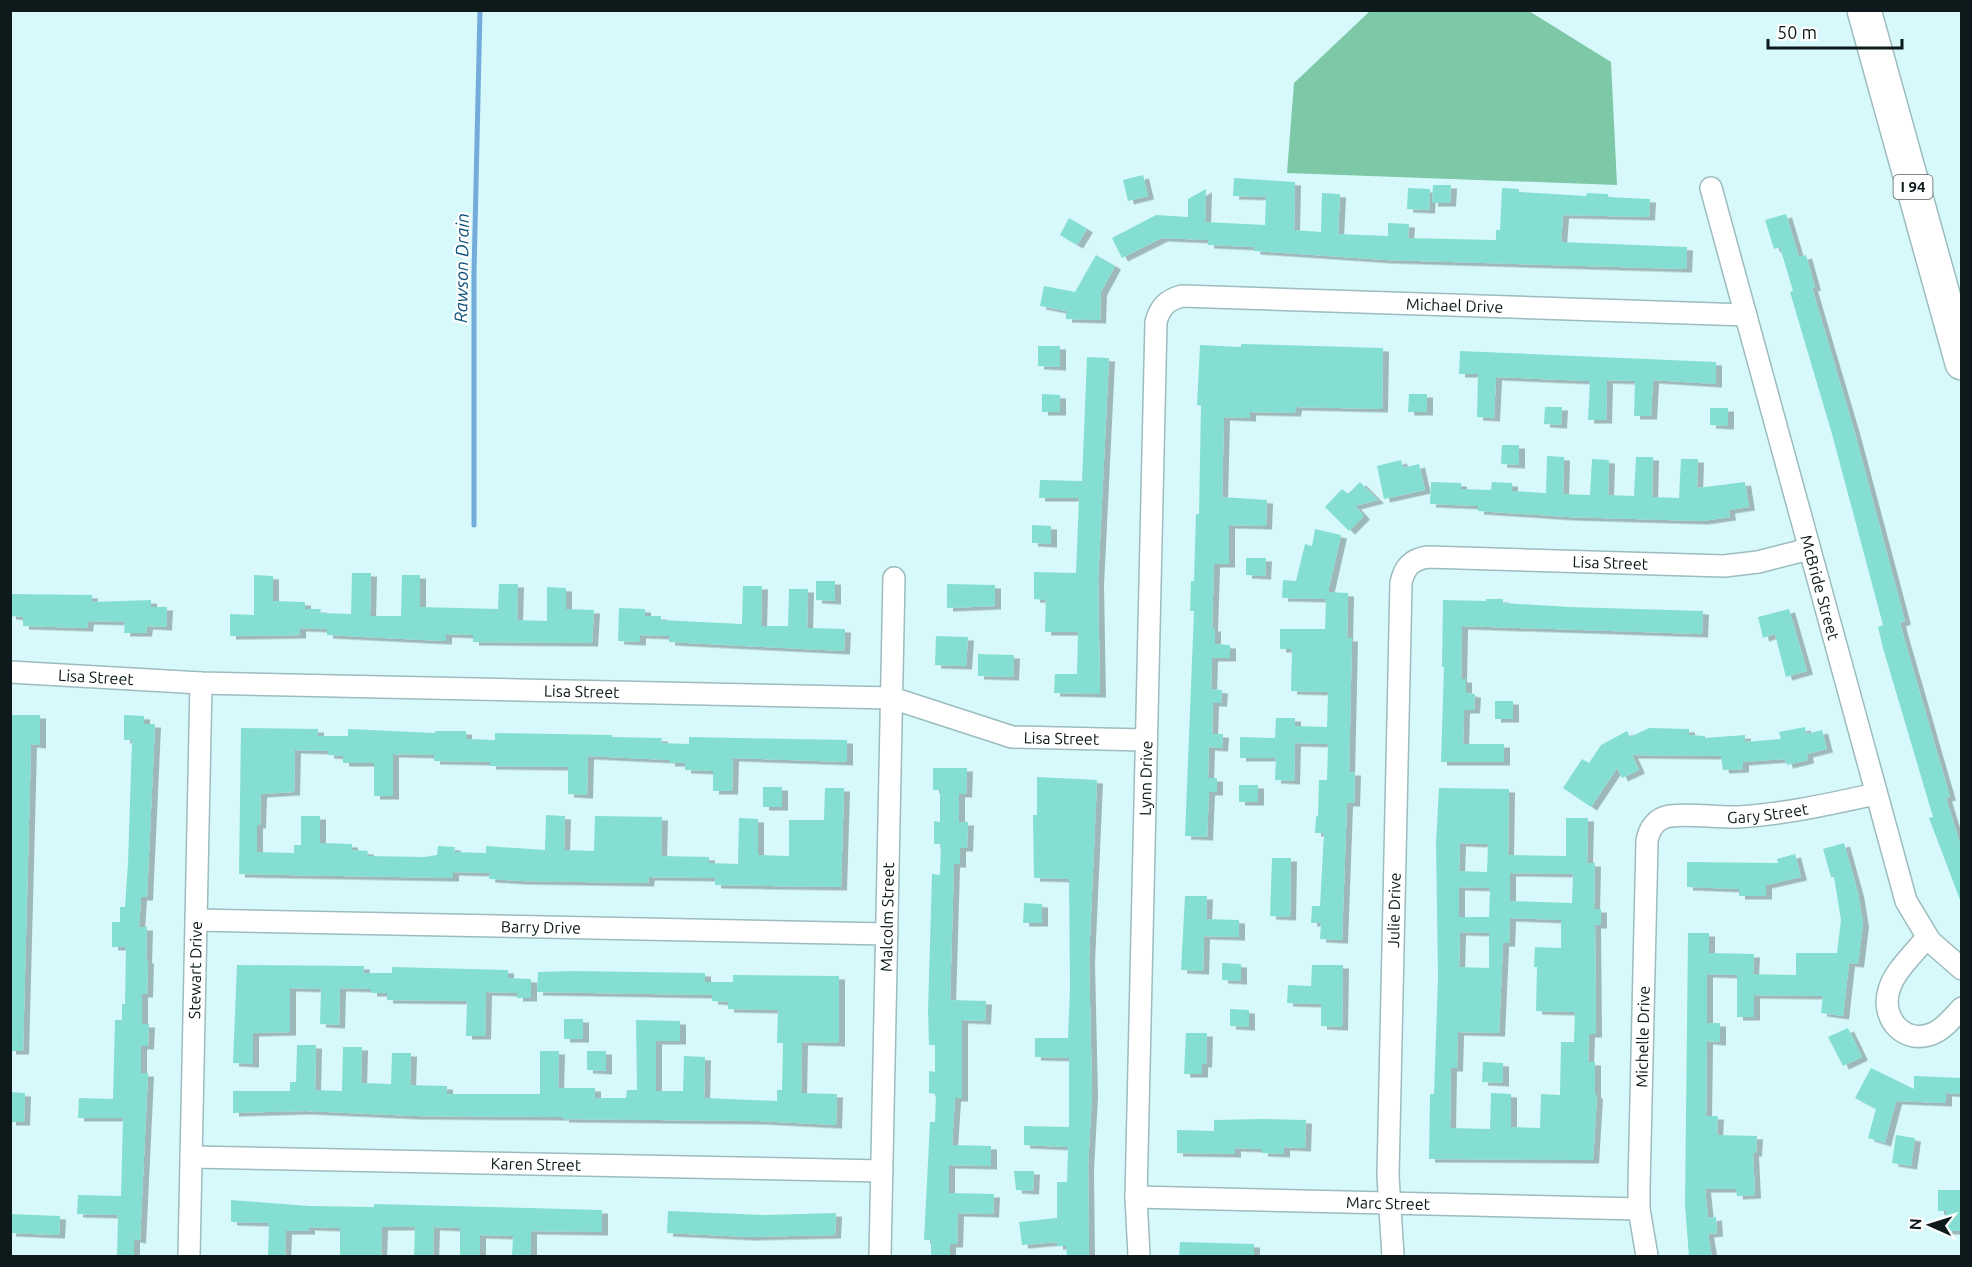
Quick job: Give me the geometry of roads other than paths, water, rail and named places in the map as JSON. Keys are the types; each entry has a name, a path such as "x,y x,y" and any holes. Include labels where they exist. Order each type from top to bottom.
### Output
{"highway":[{"name":"I 94","path":"1864,10 1962,363"}],"street":[{"name":"McBride Street","path":"1711,189 1906,901 1927,937 1962,969"},
{"name":"Michael Drive","path":"1166,302 1182,296 1746,315"},
{"name":"Lynn Drive","path":"1139,1257 1136,1197 1156,322 1159,310 1166,302"},
{"name":"Lisa Street","path":"1410,565 1420,558 1428,557 1724,566 1758,562 1809,549"},
{"name":"Julie Drive","path":"1392,1257 1388,1203 1401,583 1405,569 1410,565"},
{"name":"Malcolm Street","path":"880,1257 894,578"},
{"name":"Lisa Street","path":"10,672 201,683 892,698 1012,737 1145,740"},
{"name":"Stewart Drive","path":"189,1257 201,683"},
{"name":"Gary Street","path":"1659,820 1669,816 1719,818 1769,815 1876,794"},
{"name":"Michelle Drive","path":"1647,1257 1639,1209 1647,841 1650,828 1659,820"},
{"name":"Barry Drive","path":"196,920 887,934"},
{"path":"1927,937 1889,990 1886,1005 1892,1023 1907,1034 1925,1036 1942,1028 1962,1008"},
{"name":"Karen Street","path":"191,1157 882,1171"},
{"name":"Marc Street","path":"1136,1197 1639,1209"}],"waterway":[{"name":"Rawson Drain","path":"474,525 474,273 480,10"}]}
